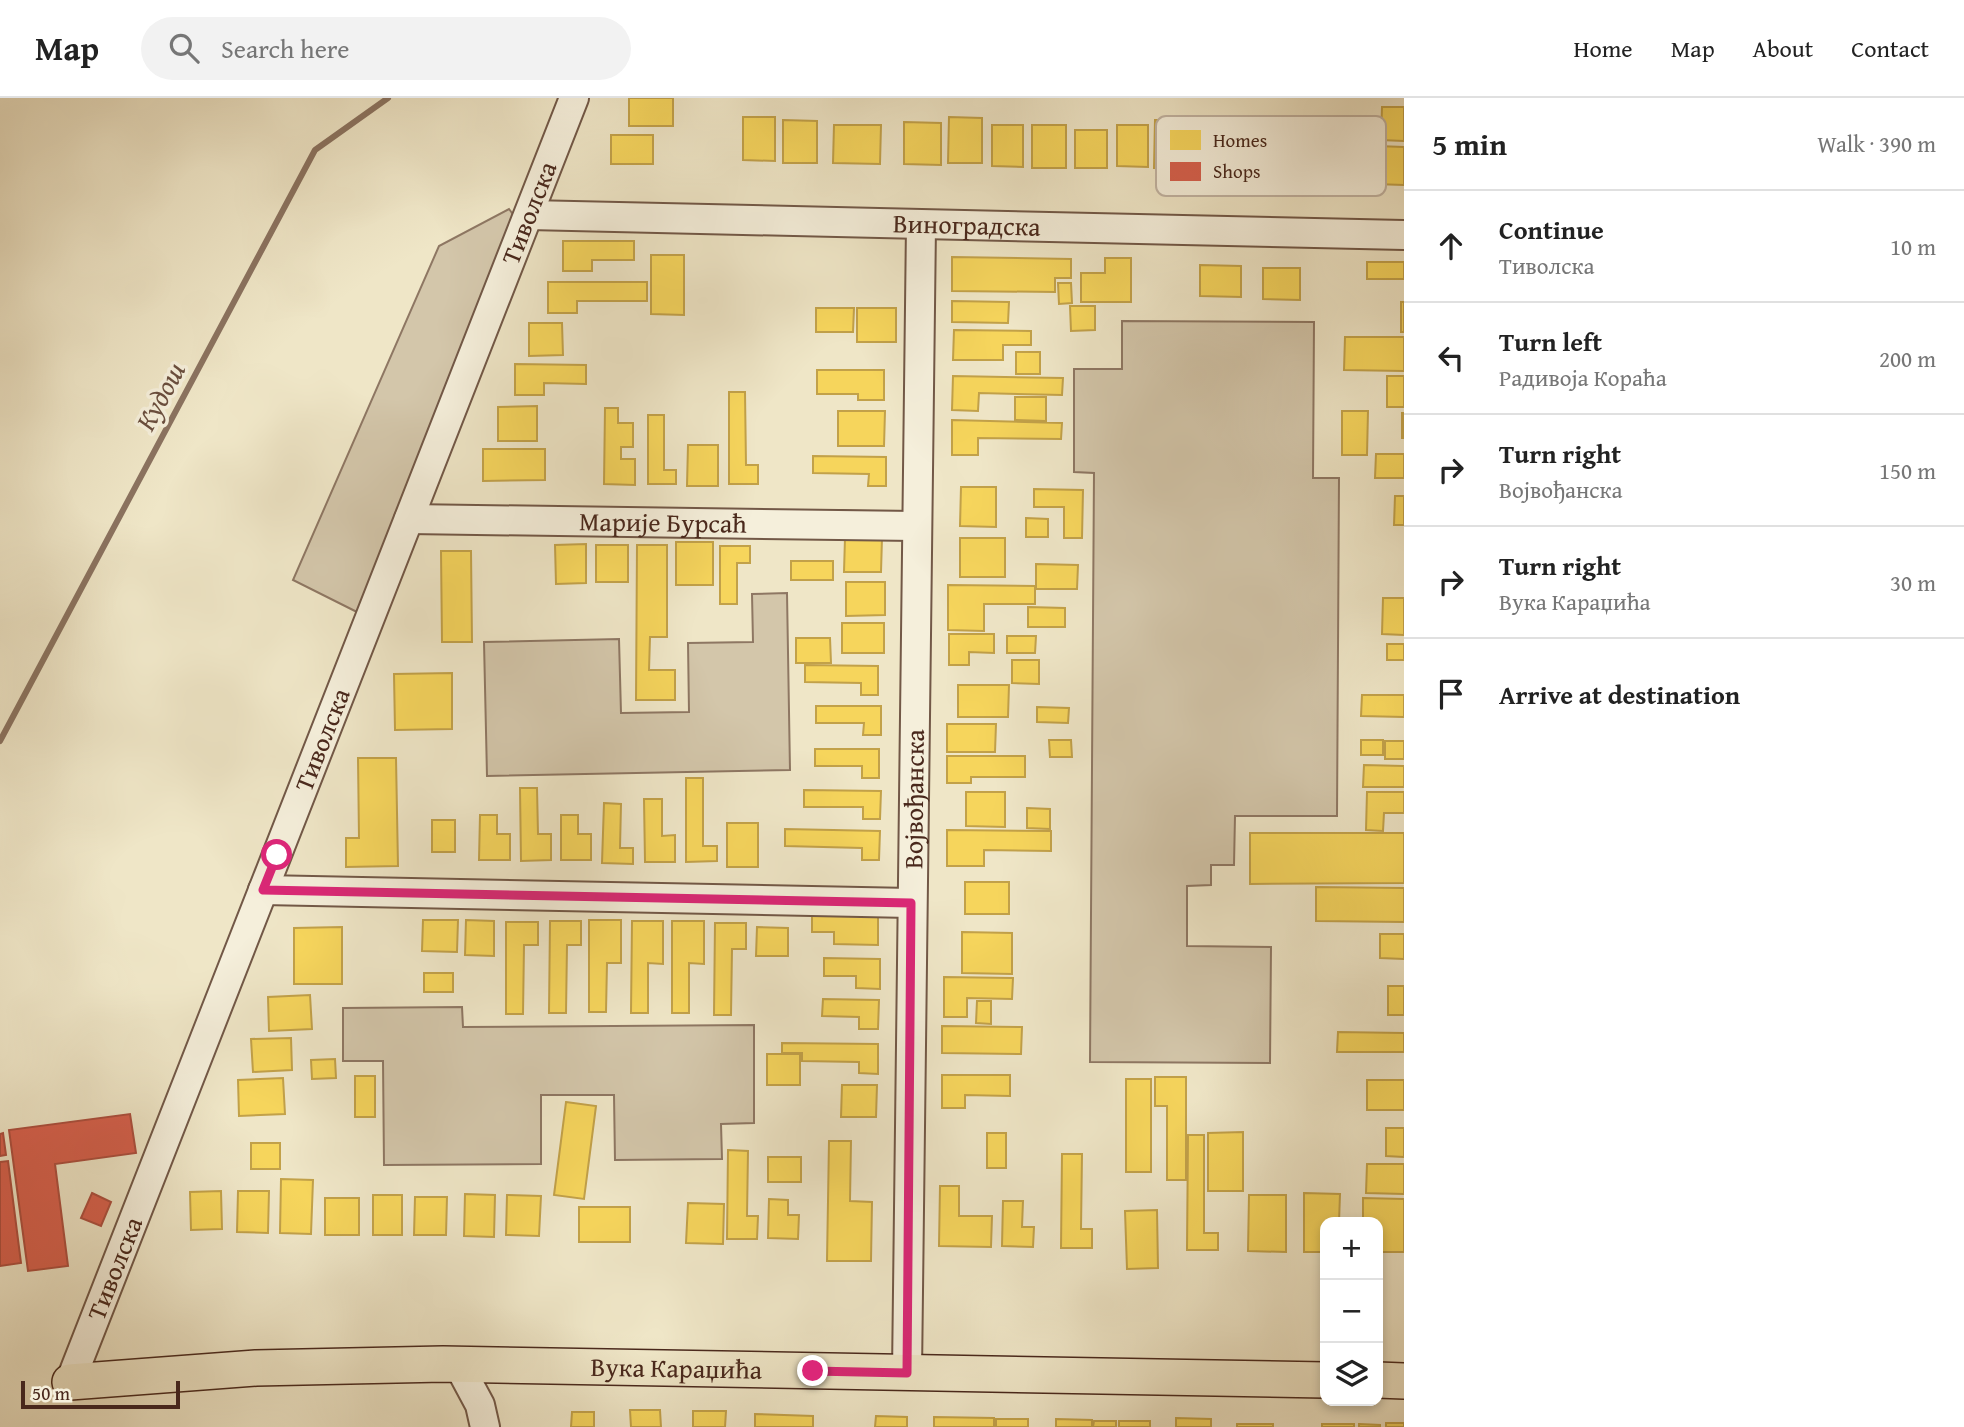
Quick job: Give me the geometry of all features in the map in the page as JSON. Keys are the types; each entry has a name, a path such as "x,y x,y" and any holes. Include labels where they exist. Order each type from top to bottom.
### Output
{"main road":[{"name":"Вука Караџића","path":"70,1382 256,1368 457,1364 1320,1380"},
{"path":"1383,1380 1404,1381"}],"street":[{"name":"Тиволска","path":"70,1382 574,98"},
{"name":"Виноградска","path":"529,215 1404,235"},
{"name":"Војвођанска","path":"907,1373 920,225"},
{"name":"Марије Бурсаћ","path":"409,519 915,526"},
{"path":"263,890 911,903"},
{"path":"457,1364 480,1405 485,1427"}],"shaded area":[{"path":"509,209 518,221 361,614 293,580 439,246"},
{"path":"1122,321 1314,322 1313,478 1339,478 1337,816 1235,816 1234,865 1211,865 1211,885 1187,886 1187,946 1271,947 1270,1063 1090,1062 1094,473 1074,472 1074,369 1122,369"},
{"path":"787,593 790,770 487,776 484,642 619,639 621,713 689,712 688,643 753,642 752,594"},
{"path":"462,1007 463,1027 754,1025 754,1123 721,1124 722,1159 615,1160 614,1095 541,1095 541,1164 384,1165 383,1061 343,1061 343,1008"}],"building: Homes":[{"path":"629,98 673,98 673,126 629,126"},
{"path":"1382,107 1404,107 1404,141 1386,140 1386,116 1382,116"},
{"path":"743,117 775,117 775,161 743,160"},
{"path":"949,117 982,118 982,163 948,163"},
{"path":"783,120 817,121 817,163 783,163"},
{"path":"1155,120 1156,120 1156,168"},
{"path":"904,122 941,123 941,165 904,164"},
{"path":"834,125 881,125 880,164 833,163"},
{"path":"992,125 1023,125 1023,167 992,166"},
{"path":"1032,125 1066,125 1066,168 1032,168"},
{"path":"1117,125 1148,125 1148,167 1117,166"},
{"path":"1075,130 1107,130 1107,168 1075,168"},
{"path":"611,135 653,135 653,164 611,164"},
{"path":"1386,146 1404,147 1404,185 1386,184"},
{"path":"563,241 634,241 634,260 592,260 592,271 563,271"},
{"path":"651,255 684,255 684,315 651,314"},
{"path":"952,257 1071,259 1071,278 1055,278 1055,292 952,291"},
{"path":"1105,258 1131,258 1131,302 1081,302 1081,273 1105,273"},
{"path":"1367,262 1404,262 1404,279 1367,279"},
{"path":"1200,265 1241,266 1241,297 1200,296"},
{"path":"1263,268 1300,268 1300,300 1263,299"},
{"path":"548,282 647,282 647,301 577,301 577,313 548,313"},
{"path":"1058,283 1071,283 1072,303 1059,304"},
{"path":"952,301 1009,302 1008,323 952,322"},
{"path":"1401,302 1404,302 1404,332 1401,332"},
{"path":"1070,306 1095,306 1095,330 1071,331"},
{"path":"816,308 854,308 853,332 816,332"},
{"path":"857,308 896,308 896,342 857,342"},
{"path":"529,323 562,323 563,355 529,356"},
{"path":"954,330 1031,331 1031,345 1003,345 1003,360 953,360"},
{"path":"1345,337 1404,337 1404,371 1344,370"},
{"path":"1016,352 1040,352 1040,374 1016,374"},
{"path":"515,364 586,365 586,384 544,383 544,395 515,395"},
{"path":"817,370 884,370 884,400 858,400 858,394 817,394"},
{"path":"953,376 1063,378 1062,395 979,393 978,411 952,410"},
{"path":"1387,376 1404,376 1404,407 1387,407"},
{"path":"729,392 745,392 746,465 758,465 758,484 729,484"},
{"path":"1015,397 1046,397 1046,421 1015,420"},
{"path":"537,406 537,441 498,441 498,407"},
{"path":"605,408 618,408 618,423 633,423 633,447 621,447 621,459 635,459 635,485 604,484"},
{"path":"838,411 885,411 884,446 838,446"},
{"path":"1342,411 1368,411 1367,455 1342,455"},
{"path":"1404,413 1404,438 1402,438"},
{"path":"648,415 664,415 664,470 676,470 676,484 648,484"},
{"path":"952,420 1062,423 1061,439 978,438 978,455 952,455"},
{"path":"688,445 718,445 718,486 687,486"},
{"path":"483,449 545,449 545,480 483,481"},
{"path":"1376,454 1404,454 1404,478 1375,478"},
{"path":"813,456 886,457 886,486 868,486 869,474 813,473"},
{"path":"961,487 996,487 996,527 960,526"},
{"path":"1034,489 1083,490 1082,538 1064,538 1064,507 1034,507"},
{"path":"1395,496 1404,496 1404,525 1394,525"},
{"path":"1026,518 1048,519 1048,537 1026,537"},
{"path":"845,538 882,538 881,572 844,572"},
{"path":"960,538 1005,538 1005,577 960,577"},
{"path":"676,542 713,542 713,585 676,585"},
{"path":"586,544 586,583 556,584 555,545"},
{"path":"596,545 628,545 628,582 596,582"},
{"path":"637,545 667,545 667,637 650,637 649,670 675,670 675,700 636,700"},
{"path":"720,546 750,546 750,563 737,563 737,604 720,604"},
{"path":"441,551 471,551 472,642 442,642"},
{"path":"791,561 833,561 833,580 791,580"},
{"path":"1036,564 1078,565 1077,589 1036,589"},
{"path":"846,582 885,582 885,615 846,616"},
{"path":"948,585 1035,586 1035,604 984,604 984,631 948,630"},
{"path":"1383,598 1404,598 1404,635 1382,634"},
{"path":"1028,607 1065,608 1065,627 1028,627"},
{"path":"842,623 884,623 884,653 842,653"},
{"path":"949,634 994,634 994,653 969,652 969,665 949,665"},
{"path":"1007,636 1036,636 1035,653 1007,653"},
{"path":"796,638 830,638 831,663 796,663"},
{"path":"1387,644 1404,644 1404,660 1387,660"},
{"path":"1012,660 1039,660 1039,684 1012,683"},
{"path":"805,665 878,666 878,695 861,695 861,683 805,682"},
{"path":"452,673 452,729 395,730 394,674"},
{"path":"958,685 1009,685 1008,717 958,717"},
{"path":"1362,695 1404,695 1404,717 1361,716"},
{"path":"816,706 881,706 881,735 863,735 864,723 816,723"},
{"path":"1037,707 1069,708 1068,723 1037,722"},
{"path":"947,724 996,724 995,752 947,752"},
{"path":"1049,740 1071,740 1072,757 1050,757"},
{"path":"1361,740 1383,740 1383,755 1361,755"},
{"path":"1385,741 1404,741 1404,759 1385,759"},
{"path":"815,749 879,749 879,778 862,778 862,766 815,766"},
{"path":"947,756 1025,756 1025,777 971,777 971,783 947,783"},
{"path":"358,758 396,758 398,866 346,867 346,838 359,838"},
{"path":"1364,765 1404,766 1404,787 1363,787"},
{"path":"686,778 703,778 703,846 717,846 717,861 686,862"},
{"path":"520,788 537,788 538,834 551,834 551,860 521,861"},
{"path":"804,790 881,791 880,819 863,819 863,807 804,807"},
{"path":"966,792 1005,792 1005,827 966,826"},
{"path":"1367,792 1404,792 1404,813 1384,813 1383,831 1366,830"},
{"path":"644,799 662,799 662,836 675,835 675,862 645,862"},
{"path":"604,803 621,804 620,848 633,848 633,864 602,863"},
{"path":"1027,808 1050,809 1050,829 1027,828"},
{"path":"480,815 497,815 497,834 510,834 510,860 479,860"},
{"path":"561,815 578,815 578,834 591,834 591,860 561,860"},
{"path":"432,820 455,820 455,852 432,852"},
{"path":"727,823 758,823 758,867 727,867"},
{"path":"785,829 880,831 879,860 862,860 862,848 785,846"},
{"path":"947,830 1051,831 1051,851 984,850 984,866 947,866"},
{"path":"1250,833 1404,833 1404,883 1250,884"},
{"path":"965,882 1009,882 1009,914 965,914"},
{"path":"1316,887 1404,888 1404,922 1316,921"},
{"path":"812,915 878,916 878,945 834,944 834,932 812,932"},
{"path":"423,920 458,920 457,952 422,951"},
{"path":"466,920 494,921 494,956 465,955"},
{"path":"589,920 621,920 621,963 607,963 606,1012 589,1012"},
{"path":"550,921 581,921 581,945 567,945 566,1013 549,1013"},
{"path":"632,921 663,921 663,964 648,963 648,1013 631,1013"},
{"path":"672,921 704,921 704,964 689,963 689,1013 672,1013"},
{"path":"506,922 538,922 538,945 524,945 523,1014 506,1014"},
{"path":"715,923 746,923 746,949 732,949 731,1015 714,1015"},
{"path":"342,927 342,984 294,984 294,928"},
{"path":"757,927 788,928 788,956 756,956"},
{"path":"962,932 1012,933 1012,974 962,973"},
{"path":"1380,934 1404,934 1404,959 1380,958"},
{"path":"824,958 880,959 880,989 856,988 856,976 824,976"},
{"path":"424,973 453,973 453,992 424,992"},
{"path":"944,977 1013,978 1012,999 967,998 967,1017 944,1017"},
{"path":"1388,986 1404,986 1404,1015 1388,1015"},
{"path":"310,995 312,1029 269,1031 268,997"},
{"path":"823,999 879,1000 878,1029 859,1029 859,1017 822,1016"},
{"path":"977,1001 991,1001 991,1024 976,1023"},
{"path":"942,1026 1022,1027 1021,1054 942,1053"},
{"path":"1338,1032 1404,1033 1404,1052 1337,1052"},
{"path":"291,1038 292,1070 253,1072 251,1039"},
{"path":"782,1043 878,1044 878,1074 859,1073 859,1062 802,1061 802,1053 782,1053"},
{"path":"767,1054 800,1054 800,1085 767,1085"},
{"path":"335,1059 336,1078 312,1079 311,1060"},
{"path":"942,1075 1010,1075 1010,1096 965,1095 965,1108 942,1108"},
{"path":"355,1076 375,1076 375,1117 355,1117"},
{"path":"1155,1077 1186,1077 1186,1180 1167,1180 1167,1106 1155,1106"},
{"path":"283,1078 285,1114 239,1116 238,1080"},
{"path":"1126,1079 1151,1079 1151,1172 1126,1172"},
{"path":"1367,1080 1404,1080 1404,1110 1367,1110"},
{"path":"842,1085 877,1085 876,1117 841,1117"},
{"path":"566,1102 596,1106 584,1199 554,1195"},
{"path":"1386,1128 1404,1128 1404,1157 1386,1156"},
{"path":"1243,1132 1243,1191 1208,1191 1208,1133"},
{"path":"987,1133 1006,1133 1006,1168 987,1168"},
{"path":"1188,1135 1204,1135 1204,1233 1218,1233 1218,1250 1187,1250"},
{"path":"829,1141 851,1141 850,1201 872,1202 871,1261 827,1261"},
{"path":"251,1143 280,1143 280,1169 251,1169"},
{"path":"728,1150 748,1151 747,1216 758,1216 757,1239 727,1239"},
{"path":"1062,1154 1082,1154 1081,1229 1092,1229 1092,1248 1061,1248"},
{"path":"768,1157 801,1157 801,1182 768,1182"},
{"path":"1367,1164 1404,1164 1404,1194 1366,1193"},
{"path":"281,1179 313,1180 311,1234 280,1233"},
{"path":"940,1186 959,1186 959,1216 992,1216 991,1247 939,1246"},
{"path":"221,1191 222,1229 191,1230 190,1192"},
{"path":"238,1191 269,1191 268,1233 237,1232"},
{"path":"1304,1193 1340,1194 1339,1217 1320,1217 1320,1252 1304,1252"},
{"path":"465,1194 495,1195 494,1237 464,1236"},
{"path":"373,1195 402,1195 402,1235 373,1235"},
{"path":"507,1195 541,1196 539,1236 506,1235"},
{"path":"1249,1195 1286,1195 1286,1252 1248,1251"},
{"path":"415,1197 447,1197 446,1235 414,1235"},
{"path":"325,1198 359,1198 359,1235 325,1235"},
{"path":"1363,1198 1404,1199 1404,1252 1383,1252 1383,1217 1363,1217"},
{"path":"769,1199 788,1200 788,1215 799,1215 798,1239 768,1238"},
{"path":"1003,1201 1023,1201 1022,1227 1034,1227 1033,1247 1002,1246"},
{"path":"688,1203 724,1204 723,1244 686,1243"},
{"path":"579,1207 630,1207 630,1242 579,1242"},
{"path":"1157,1210 1158,1268 1127,1269 1125,1211"},
{"path":"630,1410 660,1410 661,1427 631,1427"},
{"path":"693,1411 726,1411 725,1427 693,1427"},
{"path":"572,1412 594,1412 594,1427 571,1427"},
{"path":"755,1414 813,1416 813,1427 755,1427"},
{"path":"876,1416 907,1417 907,1427 875,1427"},
{"path":"934,1417 994,1418 994,1427 934,1427"},
{"path":"1176,1418 1211,1419 1211,1427 1176,1427"},
{"path":"996,1419 1028,1419 1028,1427 996,1427"},
{"path":"1056,1419 1092,1420 1092,1427 1056,1427"},
{"path":"1094,1421 1116,1421 1116,1427 1093,1427"},
{"path":"1119,1421 1150,1421 1150,1427 1119,1427"},
{"path":"1386,1423 1404,1423 1404,1427 1386,1427"},
{"path":"1237,1424 1273,1424 1273,1427 1237,1427"},
{"path":"1322,1424 1354,1424 1354,1427 1322,1427"},
{"path":"1359,1424 1380,1425 1380,1427 1359,1427"}],"building: Shops":[{"path":"130,1114 136,1153 55,1164 68,1266 28,1271 9,1130"},
{"path":"3,1133 6,1155 0,1156 0,1134"},
{"path":"8,1161 21,1263 0,1266 0,1162"},
{"path":"92,1193 111,1202 101,1226 81,1218"}],"waterway":[{"name":"Кудош","path":"0,741 315,150 388,98"}],"route":[{"path":"277,855 263,890 911,903 907,1373 813,1371"}]}
